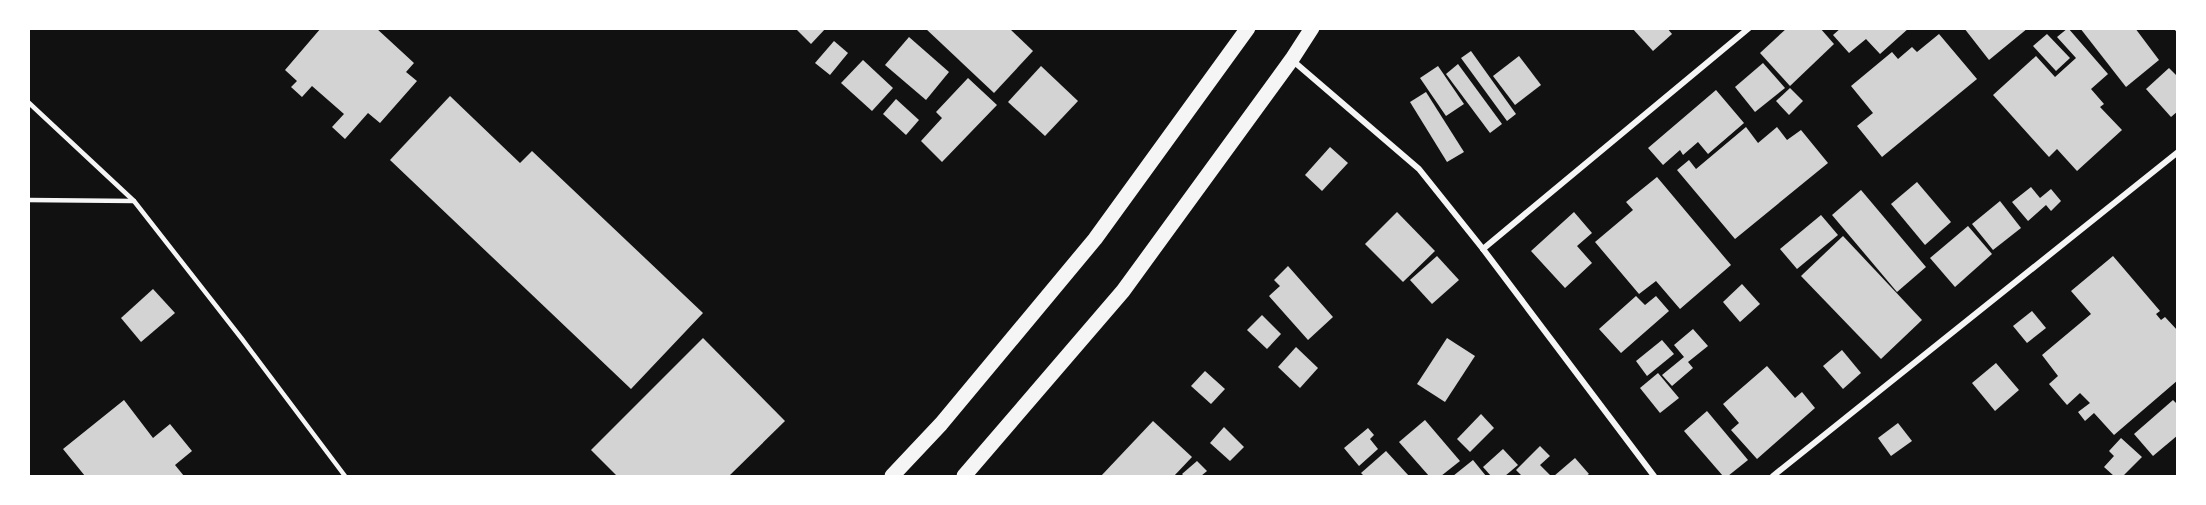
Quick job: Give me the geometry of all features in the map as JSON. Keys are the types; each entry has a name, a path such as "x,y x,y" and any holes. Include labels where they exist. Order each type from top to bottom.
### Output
{"main road":[{"path":"892,477 941,424 1095,239 1248,28"},
{"path":"964,477 1123,291 1292,59 1312,28"}],"street":[{"path":"1483,249 1749,28"},
{"path":"1292,59 1419,169 1483,249 1654,477"},
{"path":"1773,477 2178,152"}],"lane":[{"path":"28,102 134,201 242,339 345,477"},
{"path":"28,200 134,201"}],"building":[{"path":"321,28 376,28 414,63 406,72 417,81 380,123 368,113 345,139 332,127 344,114 312,86 302,97 291,87 297,81 285,70"},
{"path":"795,28 826,28 811,44"},
{"path":"925,28 1009,28 1033,51 994,93"},
{"path":"1632,28 1667,28 1672,34 1653,51"},
{"path":"1787,28 1820,28 1834,44 1790,86 1760,53"},
{"path":"1841,28 1909,28 1880,54 1866,39 1849,53 1833,35"},
{"path":"1964,28 2028,28 1989,60"},
{"path":"2068,28 2108,74 2091,89 2104,104 2100,107 2122,130 2077,171 2057,149 2049,157 1993,95 2036,56 2055,77 2076,58 2057,37"},
{"path":"2080,28 2135,28 2159,60 2126,87"},
{"path":"1939,34 1977,79 1882,157 1857,126 1873,113 1851,86 1892,52 1898,59 1912,47 1917,52"},
{"path":"2047,34 2070,58 2056,71 2033,46"},
{"path":"909,37 949,72 926,100 885,65"},
{"path":"834,41 848,53 830,75 815,63"},
{"path":"1471,51 1516,114 1507,121 1461,58"},
{"path":"1519,56 1541,85 1515,105 1493,76"},
{"path":"863,60 893,88 872,111 841,83"},
{"path":"1763,63 1785,88 1755,112 1735,87"},
{"path":"1458,64 1502,124 1490,133 1446,74"},
{"path":"1041,66 1078,101 1045,136 1008,102"},
{"path":"1438,66 1464,104 1446,116 1420,78"},
{"path":"2169,68 2178,77 2178,111 2171,117 2146,89"},
{"path":"968,78 997,105 942,162 921,141 942,118 936,112"},
{"path":"1790,88 1803,101 1789,115 1776,101"},
{"path":"1716,90 1744,123 1708,154 1698,142 1683,155 1680,150 1663,165 1648,148"},
{"path":"1426,92 1464,152 1447,162 1410,102"},
{"path":"450,96 520,163 532,151 703,313 631,389 390,160"},
{"path":"896,99 919,120 906,135 883,114"},
{"path":"1746,127 1758,143 1777,127 1787,140 1801,130 1828,163 1735,239 1677,170 1689,160 1696,169"},
{"path":"1330,147 1348,163 1322,191 1305,175"},
{"path":"1657,177 1731,265 1680,309 1656,281 1639,294 1595,242 1633,210 1626,202"},
{"path":"1917,182 1951,222 1925,245 1891,204"},
{"path":"2031,187 2040,198 2051,189 2061,201 2051,211 2046,205 2028,221 2012,202"},
{"path":"1861,190 1926,267 1897,292 1832,215"},
{"path":"2000,201 2021,228 1993,250 1972,224"},
{"path":"1397,212 1435,251 1403,282 1365,244"},
{"path":"1574,212 1592,233 1577,246 1592,263 1565,288 1531,251"},
{"path":"1821,215 1838,235 1797,269 1780,249"},
{"path":"1968,226 1992,254 1955,287 1930,258"},
{"path":"1843,236 1922,320 1881,359 1801,276"},
{"path":"1437,256 1459,280 1432,304 1410,280"},
{"path":"2113,256 2160,311 2156,314 2161,320 2165,317 2178,331 2178,380 2114,435 2094,413 2085,421 2078,412 2090,403 2080,393 2067,405 2049,384 2058,376 2042,355 2091,314 2071,291"},
{"path":"1288,266 1333,317 1308,340 1269,296 1280,286 1274,280"},
{"path":"1742,284 1760,304 1740,322 1723,302"},
{"path":"153,289 175,313 141,342 121,318"},
{"path":"1636,296 1645,305 1656,296 1669,311 1621,353 1599,329"},
{"path":"2032,311 2046,328 2027,343 2013,326"},
{"path":"1262,315 1281,334 1267,349 1247,330"},
{"path":"1693,329 1708,346 1688,362 1693,368 1672,386 1662,375 1684,357 1674,345"},
{"path":"703,338 785,421 729,476 617,476 591,450"},
{"path":"1447,338 1475,356 1445,402 1417,384"},
{"path":"1662,340 1674,354 1647,376 1636,361"},
{"path":"1296,347 1318,368 1300,388 1278,367"},
{"path":"1842,350 1861,373 1843,389 1823,366"},
{"path":"1996,363 2019,390 1995,411 1972,383"},
{"path":"1767,366 1795,398 1802,392 1815,408 1757,459 1731,430 1739,423 1723,404"},
{"path":"1205,371 1225,389 1211,404 1191,386"},
{"path":"1658,373 1679,398 1660,413 1640,388"},
{"path":"124,400 153,438 170,424 192,451 175,465 184,476 85,476 63,449"},
{"path":"2173,400 2178,405 2178,435 2153,456 2134,434"},
{"path":"1707,411 1748,460 1728,476 1723,476 1684,431"},
{"path":"1481,414 1494,428 1470,452 1457,439"},
{"path":"1425,420 1460,461 1441,476 1429,476 1399,442"},
{"path":"1153,421 1192,457 1174,476 1101,476"},
{"path":"1898,423 1912,441 1891,456 1878,438"},
{"path":"1224,427 1244,447 1230,461 1210,443"},
{"path":"1368,428 1374,435 1370,439 1378,449 1359,466 1344,448"},
{"path":"2121,438 2142,457 2123,476 2114,476 2104,467 2114,456 2109,451"},
{"path":"1540,446 1550,456 1540,465 1551,476 1522,476 1516,470"},
{"path":"1503,449 1518,465 1505,476 1491,476 1483,467"},
{"path":"1386,451 1409,476 1364,476 1361,473"},
{"path":"1575,458 1589,474 1586,476 1554,476"},
{"path":"1473,460 1486,476 1453,476"},
{"path":"1197,461 1207,471 1201,476 1182,474"}]}
